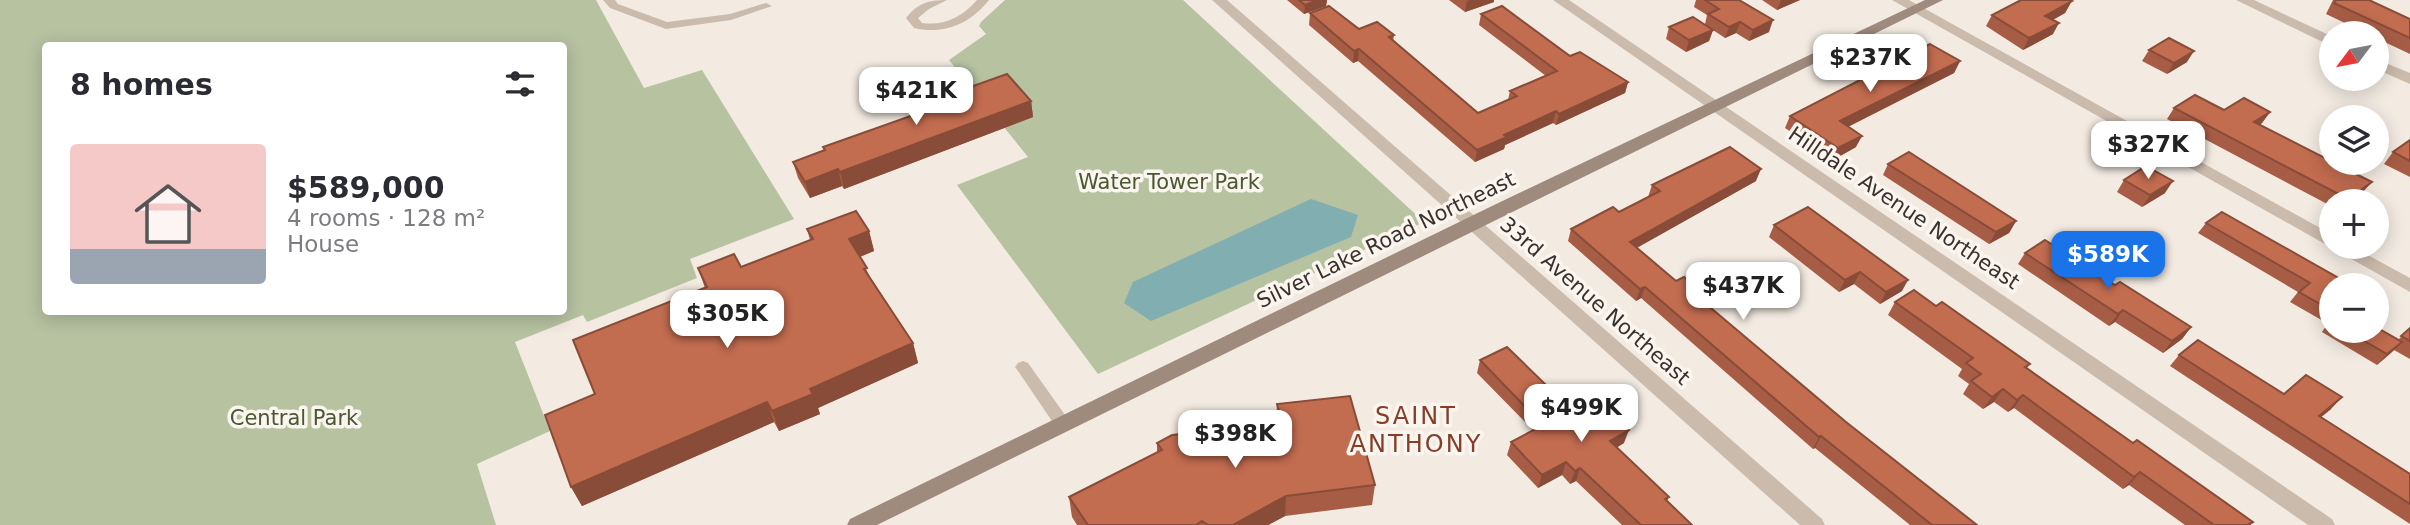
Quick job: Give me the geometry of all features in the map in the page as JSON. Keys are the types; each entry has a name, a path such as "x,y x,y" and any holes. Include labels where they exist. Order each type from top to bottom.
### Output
{"main road":[{"name":"Silver Lake Road Northeast","path":"857,525 1472,223 1936,0"}],"street":[{"name":"33rd Avenue Northeast","path":"1219,0 1815,525"},
{"name":"Hilldale Avenue Northeast","path":"1560,0 2325,525"},
{"path":"1899,0 2319,235"},
{"path":"2243,0 2319,36"},
{"path":"2389,69 2410,79"},
{"path":"2361,259 2410,286"}],"lane":[{"path":"609,0 614,6 666,26 731,17 766,6"},
{"path":"941,0 924,5 917,11 912,18 918,26 933,29 954,25 971,15 983,0"},
{"path":"1023,367 1062,423"}],"green space":[{"name":"Central Park","path":"0,0 596,0 644,88 702,70 794,219 690,259 697,278 587,322 583,315 515,342 550,431 477,464 496,525 0,525"},
{"name":"Water Tower Park","path":"1005,0 1183,0 1424,222 1098,374 957,185 1028,157 982,100 942,114 922,90 961,75 949,60 986,34 979,26 981,22"}],"water":[{"path":"1311,199 1358,215 1351,237 1151,321 1124,303 1133,282"}],"building":[{"path":"1299,0 1318,0 1305,5"},
{"path":"1705,0 1739,0 1773,20 1753,30 1740,22 1729,27 1708,14 1719,9"},
{"path":"2021,0 2072,1 2045,16 2059,23 2029,38 1992,15"},
{"path":"2336,0 2369,0 2410,19 2410,38 2389,28 2389,21 2373,21 2334,3"},
{"path":"1329,6 1359,29 1377,22 1394,35 1389,37 1478,113 1517,96 1510,91 1557,71 1481,14 1502,6 1570,56 1580,52 1628,82 1559,114 1556,111 1477,150 1359,49 1354,51 1310,13"},
{"path":"1693,17 1713,30 1689,40 1669,27"},
{"path":"2169,38 2194,51 2174,63 2149,50"},
{"path":"1930,44 1960,61 1840,121 1862,136 1838,148 1790,116"},
{"path":"1007,74 1031,101 840,172 838,169 805,182 793,162 825,150 823,147 939,106 934,100"},
{"path":"2195,95 2224,110 2244,98 2270,112 2254,122 2319,155 2319,175 2358,175 2372,182 2362,189 2329,189 2174,108"},
{"path":"2410,140 2410,161 2393,152"},
{"path":"1730,147 1761,169 1630,242 1676,281 1684,277 1712,300 1705,303 1846,422 1977,525 1932,525 1819,437 1645,287 1640,289 1571,229 1613,207 1619,212 1660,191 1652,185"},
{"path":"1909,152 2016,221 1996,232 1888,164"},
{"path":"2146,166 2173,181 2150,195 2124,180"},
{"path":"1808,207 1908,280 1886,292 1860,272 1845,280 1774,225"},
{"path":"856,211 869,231 849,239 867,268 864,269 913,343 810,389 813,394 772,411 767,402 571,487 545,415 595,394 573,340 707,287 698,268 734,254 741,267 813,239 807,229"},
{"path":"2222,212 2330,273 2319,273 2319,303 2299,292 2310,283 2206,223"},
{"path":"2045,240 2115,285 2120,282 2191,327 2172,341 2123,310 2118,314 2025,253"},
{"path":"1914,290 1936,306 1942,302 2030,364 2025,367 2133,443 2137,440 2253,522 2250,525 2214,525 2140,472 2134,477 2023,395 2017,400 2003,389 1992,397 1971,381 1981,374 1966,363 1973,358 1895,302"},
{"path":"2410,328 2410,341 2401,336"},
{"path":"2389,334 2402,342 2387,354 2368,343 2389,343"},
{"path":"2198,340 2284,394 2306,375 2342,397 2319,416 2410,474 2410,504 2179,355"},
{"path":"1507,347 1579,417 1602,404 1629,430 1610,441 1669,497 1665,499 1692,525 1641,525 1580,468 1575,471 1566,462 1542,475 1511,442 1543,425 1480,360"},
{"path":"1350,396 1375,485 1286,496 1233,525 1208,525 1202,521 1196,525 1088,525 1069,497 1162,450 1157,443 1172,435 1282,423 1277,404"}],"district":[{"name":"SAINT ANTHONY","path":"1416,430"}]}
